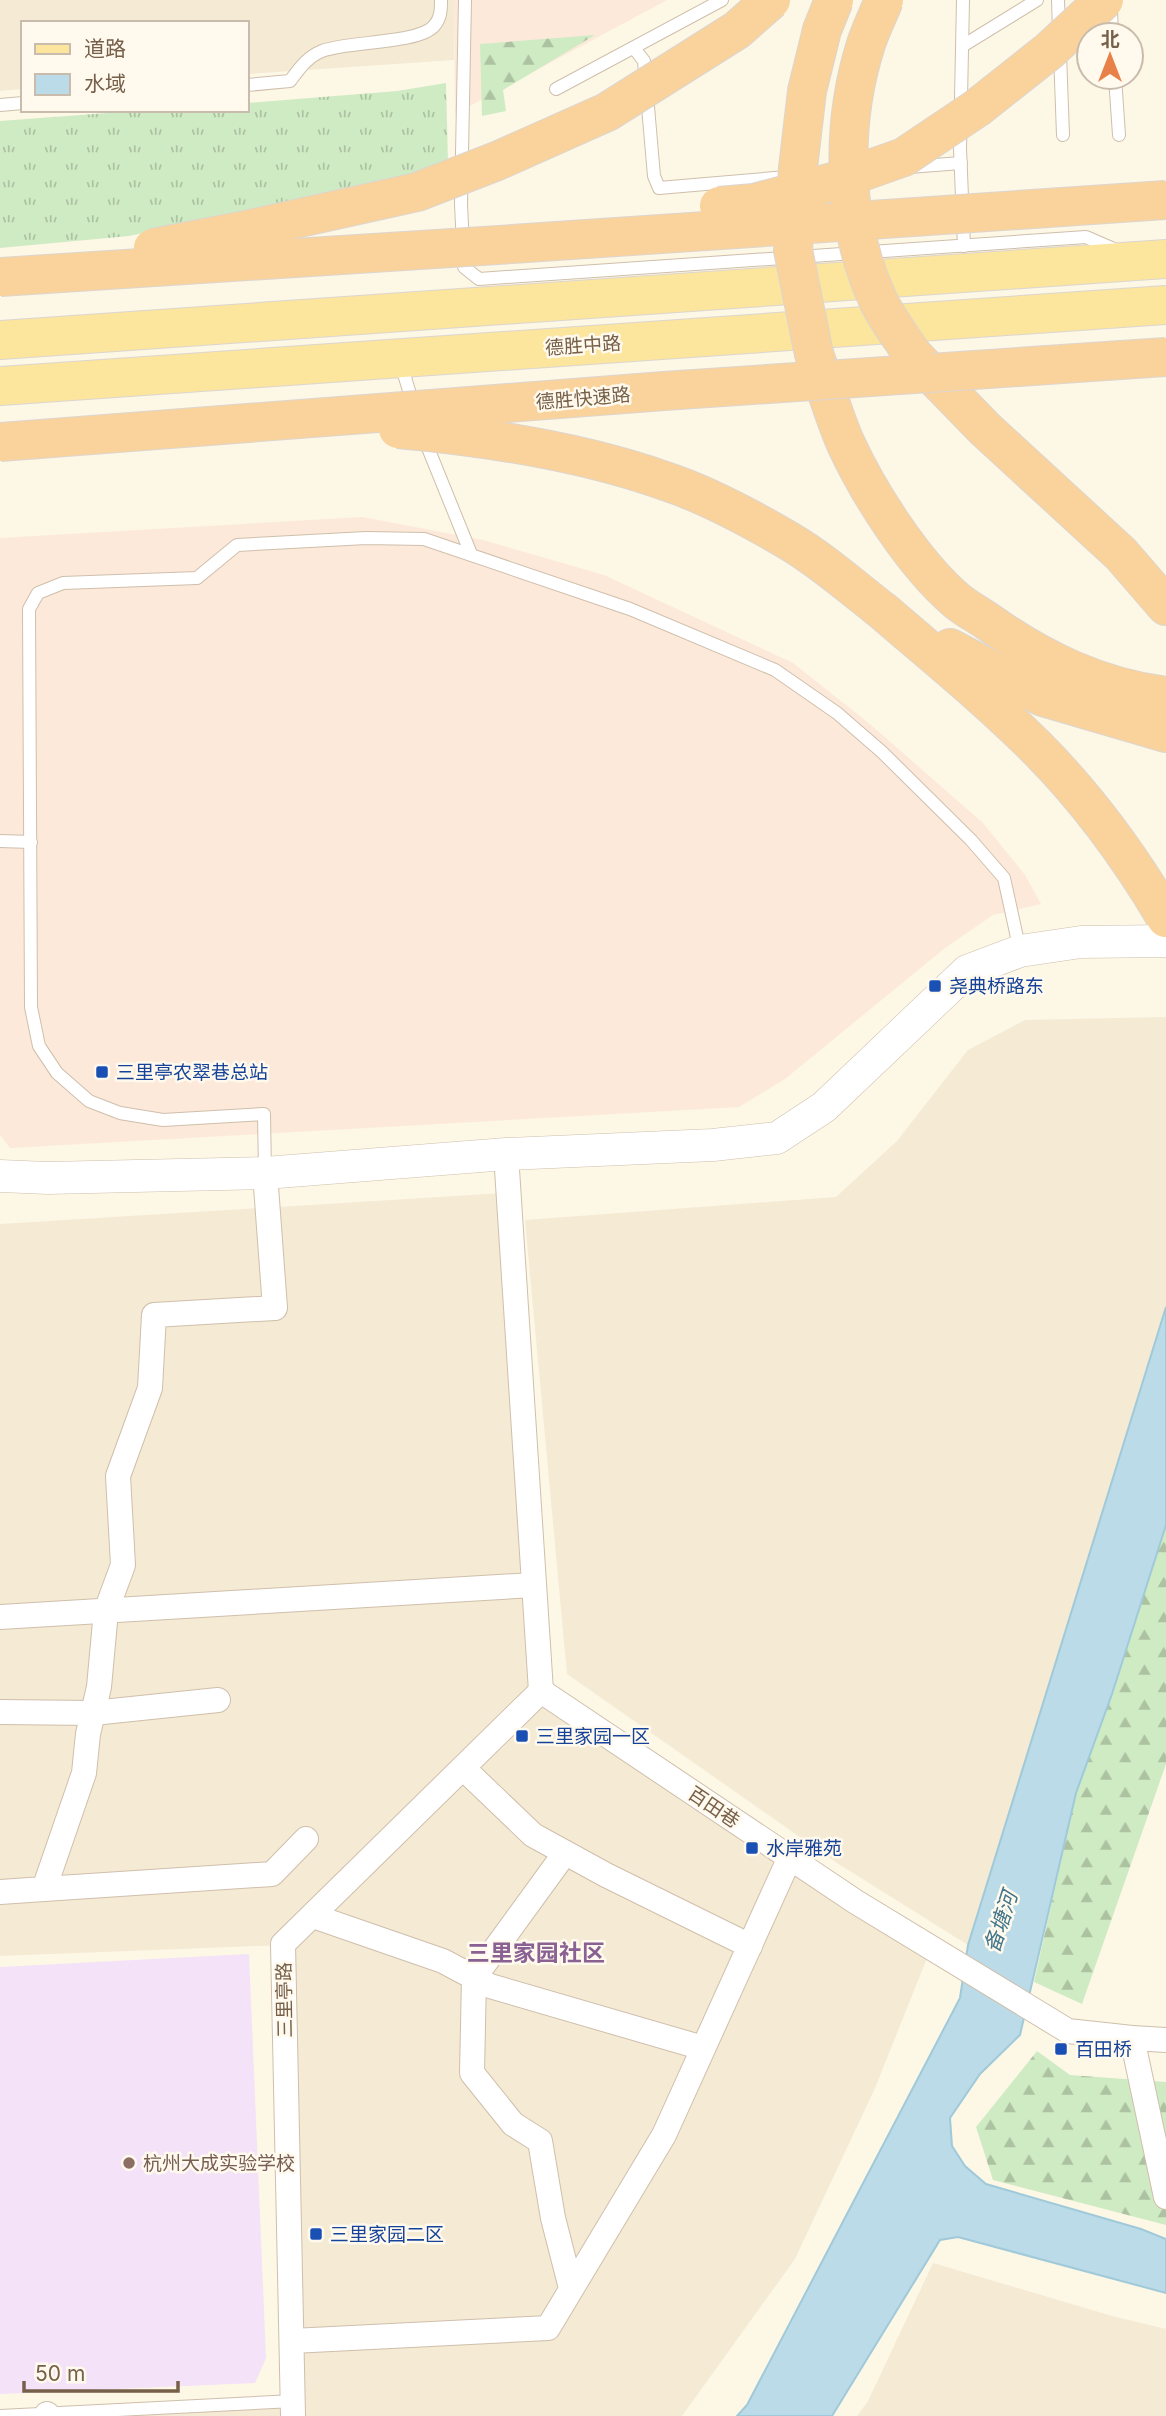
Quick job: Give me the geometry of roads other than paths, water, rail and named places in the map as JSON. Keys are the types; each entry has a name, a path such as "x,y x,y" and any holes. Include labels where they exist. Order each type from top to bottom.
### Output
{"highway":[{"path":"0,277 241,231 417,192 497,161 607,112 737,30 771,0"},
{"path":"834,0 822,30 807,91 798,168 793,250 814,354 846,444 873,494 896,528 921,562 956,600 1017,642 1075,673 1122,688 1166,696"},
{"path":"884,0 866,45 849,144 849,200 858,245 878,301 912,354 985,429 1121,554 1166,606"},
{"path":"361,256 467,226 754,203 836,181 904,156 977,108 1049,51 1104,0"},
{"path":"0,277 361,256 695,230 1166,200"},
{"name":"德胜快速路","path":"0,442 678,390 1166,357"},
{"path":"298,421 428,432 576,456 667,481 734,510 791,542 884,612 993,706 1038,749 1115,838 1166,918"},
{"path":"884,612 1043,697 1166,733"}],"main road":[{"path":"0,340 1154,260"},
{"name":"德胜中路","path":"0,386 1154,306"}],"street":[{"path":"0,1176 48,1178 265,1173 506,1154 713,1145 777,1138 824,1107 967,971 1020,951 1081,942 1166,941"},
{"path":"506,1154 541,1691"},
{"path":"44,1889 84,1773 99,1687 106,1611 123,1565 118,1476 150,1388 154,1315 275,1308 265,1173"},
{"path":"0,1617 533,1585"},
{"name":"三里亭路","path":"293,2409 283,1944 541,1691"},
{"name":"百田巷","path":"541,1691 856,1902 1068,2031 1132,2039"},
{"path":"0,1712 93,1713 218,1700"},
{"path":"463,1768 533,1835 750,1946"},
{"path":"0,1892 272,1874 306,1839"},
{"path":"565,1853 474,1978 472,2073 513,2124 540,2141 553,2218 571,2288"},
{"path":"292,2341 548,2328 664,2135 790,1857"},
{"path":"313,1916 443,1961 490,1986 703,2048"},
{"path":"1166,2040 1132,2039 1166,2197"}],"lane":[{"path":"248,85 290,81 306,61 322,51 414,37 434,27 442,12 441,0"},
{"path":"465,0 461,204 464,267 479,279 1086,237 1154,260"},
{"path":"556,89 722,0"},
{"path":"963,0 961,163 964,246"},
{"path":"964,46 1037,0"},
{"path":"1058,0 1063,135"},
{"path":"1104,0 1111,10 1111,21"},
{"path":"634,48 644,61 654,176 659,188 961,163"},
{"path":"1116,91 1118,135"},
{"path":"0,105 21,103"},
{"path":"399,358 428,450 471,554"},
{"path":"265,1173 264,1114 163,1120 120,1113 89,1101 57,1073 39,1046 32,1007 29,608 38,593 63,583 197,578 237,545 366,538 424,539 630,608 775,670 837,713 882,752 961,830 1004,878 1020,951"},
{"path":"0,841 31,842"},
{"path":"0,2416 293,2409"}],"water":[{"name":"备塘河","path":"1166,1307 1166,1525 1112,1694 1076,1793 1020,2035 980,2074 950,2118 952,2146 965,2166 986,2184 1141,2229 1166,2239 1166,2293 958,2237 940,2240 832,2416 737,2416 747,2405 960,1998 968,1945"}],"place":[{"name":"尧典桥路东","path":"935,986"},
{"name":"三里亭农翠巷总站","path":"102,1072"},
{"name":"三里家园一区","path":"522,1736"},
{"name":"水岸雅苑","path":"752,1848"},
{"name":"百田桥","path":"1061,2049"},
{"name":"杭州大成实验学校","path":"129,2163"},
{"name":"三里家园二区","path":"316,2234"}],"district":[{"name":"三里家园社区","path":"536,1953"}]}
